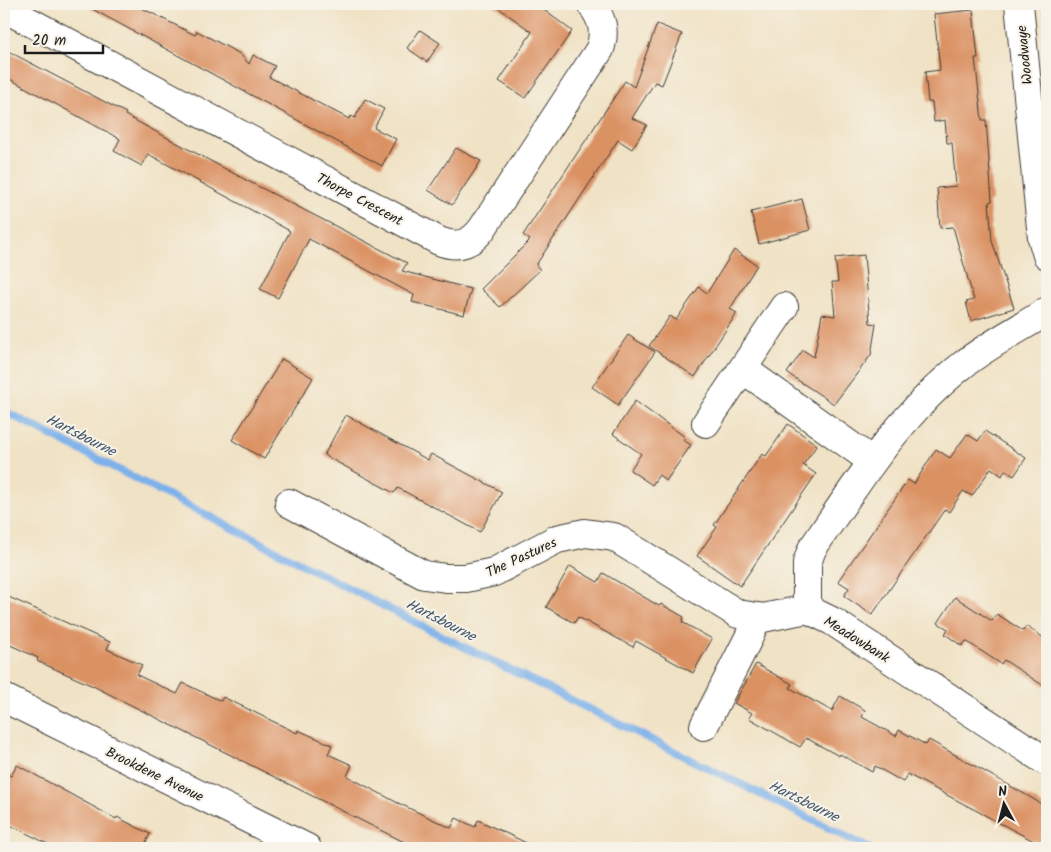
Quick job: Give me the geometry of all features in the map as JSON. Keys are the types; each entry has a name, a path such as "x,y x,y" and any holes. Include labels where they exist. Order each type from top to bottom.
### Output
{"street":[{"name":"Thorpe Crescent","path":"4,8 439,241 462,245 474,239 600,48 604,31 602,22 591,4"},
{"name":"Woodwaye","path":"1019,4 1042,238 1047,256"},
{"path":"706,423 784,307"},
{"path":"807,609 807,563 812,549 872,461 910,415 964,364 1047,312"},
{"path":"743,369 872,461"},
{"name":"The Pastures","path":"289,503 424,574 446,578 466,578 494,572 557,539 585,533 614,537 738,614 757,617 772,616 807,609"},
{"name":"Meadowbank","path":"807,609 832,621 1047,762"},
{"path":"704,726 749,638 757,617"},
{"name":"Brookdene Avenue","path":"4,698 307,848"}],"building":[{"path":"83,4 134,4 195,35 197,31 240,54 249,64 253,55 275,66 269,77 349,119 351,116 355,118 365,99 384,109 374,128 396,139 382,166"},
{"path":"493,4 536,4 572,31 525,98 499,81 532,32"},
{"path":"973,10 978,58 975,58 982,120 986,120 992,201 989,202 992,241 1014,308 971,321 966,302 974,300 953,227 940,228 937,188 956,186 952,143 947,143 945,120 934,122 932,102 928,102 925,72 940,70 934,14"},
{"path":"657,24 682,34 662,85 655,82 632,118 647,125 632,149 618,140 536,265 540,270 500,307 481,289 530,240 523,235 625,81 634,87"},
{"path":"420,30 440,43 427,62 407,48"},
{"path":"4,49 126,113 125,115 246,180 407,263 402,271 471,289 464,315 412,302 414,295 309,239 278,298 260,289 290,231 148,154 142,166 114,151 120,139 4,76"},
{"path":"456,148 481,161 452,205 428,190"},
{"path":"802,199 810,230 759,244 751,212"},
{"path":"734,250 757,265 730,309 737,313 695,377 649,346 670,316 676,320 699,287 707,293"},
{"path":"864,255 870,323 876,324 871,355 834,404 787,373 803,350 814,357 822,314 835,316 832,282 838,282 835,258"},
{"path":"628,335 655,352 618,405 592,387"},
{"path":"282,359 313,378 264,459 232,440"},
{"path":"635,401 685,437 683,440 691,445 666,481 659,475 652,485 630,470 641,454 613,434"},
{"path":"346,415 428,460 431,454 502,492 480,532 398,488 394,493 324,455"},
{"path":"788,424 817,445 803,465 816,474 740,586 697,556 717,527 714,525 762,454 766,456"},
{"path":"985,431 1026,458 1014,476 1005,470 1002,476 991,468 972,496 963,491 949,512 945,509 872,615 844,596 849,588 838,581 908,480 914,484 936,449 950,458 967,434 978,441"},
{"path":"570,566 598,582 603,573 659,606 661,604 684,617 682,622 712,639 693,673 636,641 633,647 578,617 574,623 546,607"},
{"path":"4,595 110,642 107,649 142,665 137,675 177,694 183,683 221,701 223,697 297,733 298,730 332,745 328,754 352,765 347,776 396,802 451,828 456,818 475,827 478,820 537,848 416,848 93,686 37,661 38,658 4,642"},
{"path":"955,597 992,621 997,614 1023,631 1026,626 1047,640 1047,688 1004,660 1001,664 966,641 962,646 945,634 948,629 938,623"},
{"path":"756,664 792,684 790,688 832,711 840,696 865,710 862,717 896,736 899,730 926,745 929,740 1035,800 1047,808 1047,848 907,774 903,782 875,766 872,772 806,738 800,747 749,718 752,713 734,703"},
{"path":"17,765 116,819 117,817 150,834 143,848 56,848 4,822 4,772 11,776"}],"waterway":[{"name":"Hartsbourne","path":"4,411 446,638 869,848"}]}
